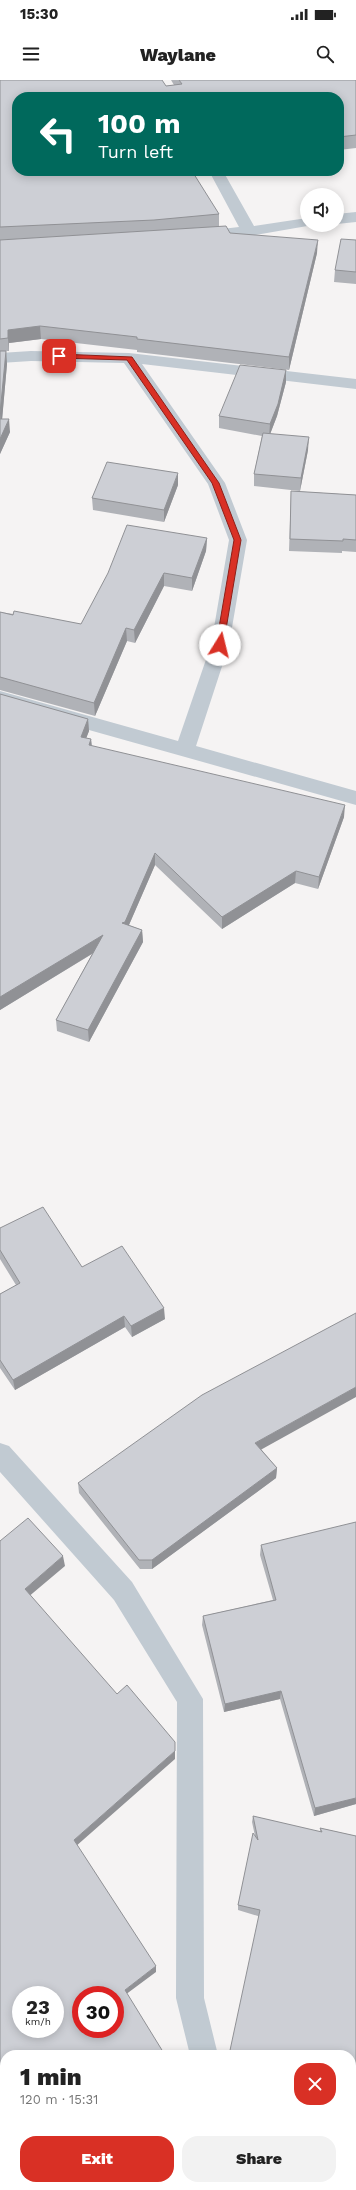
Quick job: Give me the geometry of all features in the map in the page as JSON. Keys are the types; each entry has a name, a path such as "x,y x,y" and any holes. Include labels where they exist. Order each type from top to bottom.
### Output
{"street":[{"path":"219,176 249,231"},
{"path":"344,218 356,216"},
{"path":"188,236 249,231 300,224"},
{"path":"0,358 31,356 129,358 356,384"},
{"path":"129,358 216,483 238,540 220,645 185,749"},
{"path":"0,698 356,798"},
{"path":"0,1454 123,1591 190,1698 190,1998 203,2050"}],"building":[{"path":"0,80 162,80 166,86 182,84 179,80 356,80 356,135 344,136 344,92 12,92 12,176 195,176 219,214 154,220 0,227"},
{"path":"226,226 230,233 318,240 289,357 40,326 8,330 8,338 0,339 0,240"},
{"path":"341,239 356,240 356,272 335,270"},
{"path":"0,351 6,351 0,413"},
{"path":"240,365 286,370 278,404 270,424 219,416"},
{"path":"0,419 9,419 0,439"},
{"path":"263,433 309,437 301,478 254,474"},
{"path":"107,462 178,473 164,510 92,498"},
{"path":"291,491 356,495 356,540 290,539"},
{"path":"127,525 207,538 192,578 164,573 134,630 126,628 94,703 0,677 0,612 13,615 14,611 81,624 108,573"},
{"path":"0,694 88,719 81,737 91,739 89,745 345,805 319,877 296,871 222,917 155,853 125,922 122,923 142,930 88,1030 56,1020 103,935 0,997"},
{"path":"43,1207 82,1267 122,1246 164,1308 131,1326 124,1316 13,1380 0,1360 0,1294 20,1283 0,1250 0,1228"},
{"path":"356,1313 356,1387 255,1443 277,1468 152,1560 139,1560 78,1483 202,1395"},
{"path":"28,1518 63,1556 25,1589 117,1694 127,1685 175,1742 175,1751 74,1840 156,1966 125,1990 162,2050 0,2050 0,1541"},
{"path":"356,1522 356,1798 315,1808 281,1691 225,1704 203,1616 276,1600 261,1545"},
{"path":"253,1816 322,1832 320,1828 356,1836 356,2050 230,2050 260,1910 238,1905 253,1833 258,1840"}],"route":[{"path":"59,356 129,358 216,483 238,540 220,645"}]}
